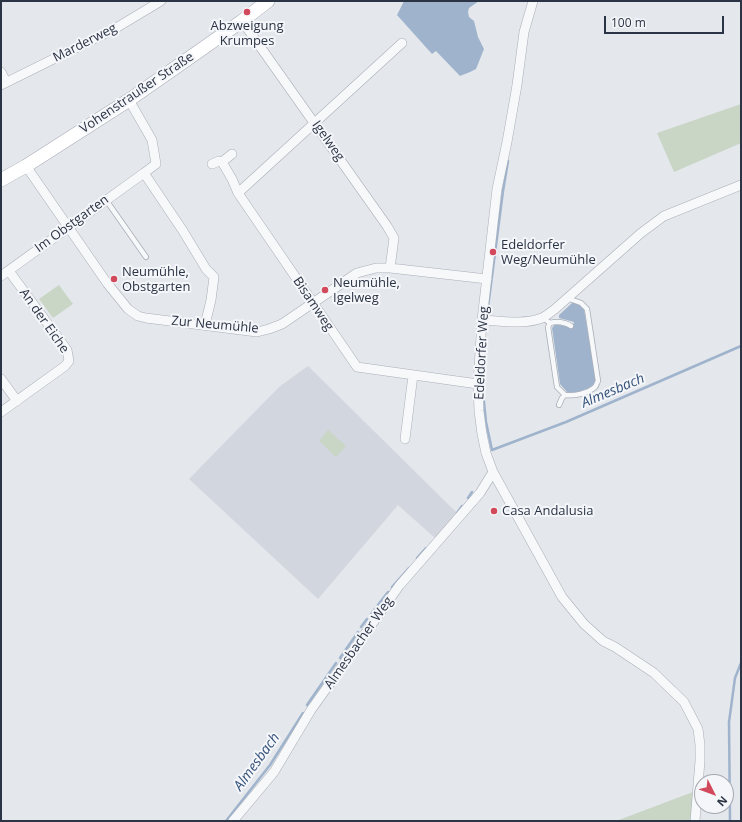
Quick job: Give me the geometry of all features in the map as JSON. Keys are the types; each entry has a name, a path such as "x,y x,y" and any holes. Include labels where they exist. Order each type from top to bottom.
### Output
{"main road":[{"name":"Vohenstraußer Straße","path":"1,180 26,166 129,100 242,21 268,1"}],"street":[{"name":"Marderweg","path":"1,72 4,84 116,28 162,1"},
{"name":"Edeldorfer Weg","path":"533,1 524,32 517,85 497,189 482,320 478,384 482,434 486,453 493,472 562,597 584,624 603,641 615,647 654,673 684,702 698,729 700,745 696,821"},
{"name":"Igelweg","path":"242,21 387,226 394,238 390,268"},
{"path":"238,193 402,43"},
{"name":"Im Obstgarten","path":"5,273 156,164 152,140 129,100"},
{"path":"212,164 218,161 222,162 232,154"},
{"name":"Bisamweg","path":"222,162 238,193 357,367 478,384"},
{"name":"Zur Neumühle","path":"26,166 107,283 128,309 138,316 146,318 257,332 282,324 357,273 376,268 390,268 487,279"},
{"path":"144,173 183,231 206,269 214,277 211,300 205,325"},
{"path":"482,320 546,320 567,298 641,233 664,216 741,185"},
{"name":"An der Eiche","path":"1,412 65,366 69,361 67,350 5,273"},
{"path":"405,439 413,375"},
{"path":"1,379 17,401"},
{"name":"Almesbacher Weg","path":"234,821 274,772 311,710 399,586 480,493 493,472"}],"lane":[{"path":"106,200 146,257"},
{"path":"567,298 581,302 587,308 598,381 595,387 584,393 572,396 565,395 557,387 546,320 566,323 571,326"},
{"path":"559,405 565,395"}],"shaded area":[{"path":"308,366 458,514 435,538 398,505 318,599 189,479 279,387"}],"green space":[{"path":"741,104 741,143 674,172 657,133"},
{"path":"59,285 73,304 53,318 39,299"},
{"path":"328,430 346,446 336,457 319,441"},
{"path":"693,792 691,821 616,821"}],"water":[{"path":"404,1 479,1 469,8 468,12 469,17 474,21 478,37 484,49 476,69 460,76 436,51 432,54 397,15"},
{"path":"575,302 580,304 584,309 596,381 592,387 573,394 567,392 560,384 552,328 555,324 572,327 574,322 559,318 559,315"}],"waterway":[{"path":"488,307 508,161"},
{"name":"Almesbach","path":"483,393 486,422 492,450 566,422 741,346"},
{"name":"Almesbach","path":"468,498 472,492"},
{"name":"Almesbach","path":"457,513 462,506"},
{"name":"Almesbach","path":"417,558 426,548"},
{"name":"Almesbach","path":"392,587 409,568"},
{"name":"Almesbach","path":"371,614 388,592"},
{"name":"Almesbach","path":"361,627 367,619"},
{"name":"Almesbach","path":"340,658 358,632"},
{"name":"Almesbach","path":"307,705 336,663"},
{"path":"730,821 729,722 735,678 741,663"},
{"name":"Almesbach","path":"226,821 270,765 303,713"}],"place":[{"name":"Abzweigung Krumpes","path":"247,12"},
{"name":"Edeldorfer Weg/Neumühle","path":"493,252"},
{"name":"Neumühle, Obstgarten","path":"114,279"},
{"name":"Neumühle, Igelweg","path":"325,290"},
{"name":"Casa Andalusia","path":"494,511"}]}
